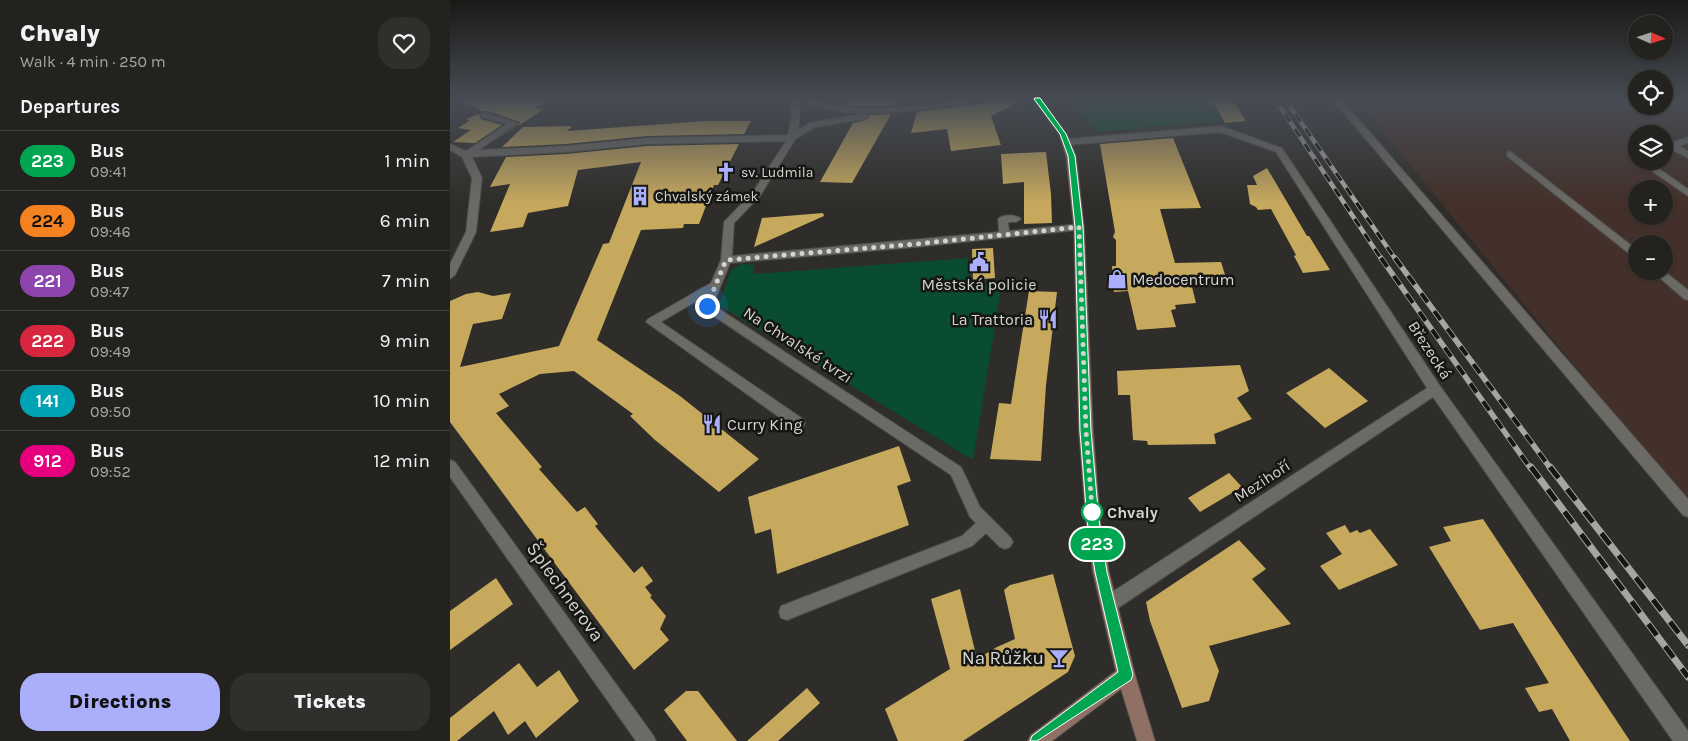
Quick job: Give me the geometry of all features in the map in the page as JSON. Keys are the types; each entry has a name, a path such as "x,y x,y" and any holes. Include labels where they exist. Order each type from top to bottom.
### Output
{"main road":[{"path":"1061,134 1067,142 1072,162 1079,227 1086,431 1093,520 1101,572 1126,675 1146,741"},
{"path":"1037,741 1126,675"}],"street":[{"path":"466,155 498,134"},
{"path":"792,138 793,134"},
{"path":"450,147 466,155 488,152 566,149 647,141 792,138 799,134"},
{"name":"Březecká","path":"1067,142 1167,134"},
{"name":"Březecká","path":"1234,134 1279,150 1435,388 1684,741"},
{"path":"1366,134 1688,510"},
{"name":"Na Chvalské tvrzi","path":"792,138 757,194 730,222 726,260 707,306 956,471 975,512 1005,542"},
{"path":"1673,145 1688,140"},
{"path":"1673,149 1688,155"},
{"path":"1510,154 1628,248"},
{"path":"450,275 471,232 477,178 466,155"},
{"path":"1654,170 1688,193"},
{"path":"1004,235 1003,219 1016,219"},
{"path":"726,260 1079,227"},
{"path":"1668,280 1688,296"},
{"path":"716,285 652,322 798,423"},
{"name":"Mezihoří","path":"1109,604 1435,388"},
{"name":"Šplechnerova","path":"450,466 647,741"},
{"path":"786,612 967,541 986,523"}],"shaded area":[{"path":"1384,134 1628,134 1628,170 1673,170 1673,134 1688,134 1688,504"}],"green space":[{"path":"968,258 969,285 1002,283 973,460 719,305 731,270 741,264 754,265 754,274"}],"building":[{"path":"466,134 489,134 475,143 453,142"},
{"path":"516,134 744,134 647,136 566,144 502,147"},
{"path":"847,134 880,134 852,183 820,182"},
{"path":"948,134 997,134 1001,145 951,151"},
{"path":"1173,138 1201,208 1160,209 1175,263 1221,262 1228,284 1192,287 1196,303 1175,305 1176,309 1171,310 1176,327 1137,330 1128,291 1114,292 1112,266 1116,266 1116,240 1113,237 1115,232 1100,144"},
{"path":"739,144 718,185 714,185 699,224 684,224 683,228 641,230 597,340 680,396 759,459 719,492 655,440 630,416 633,414 574,371 540,374 499,394 509,406 496,413 542,467 539,469 577,512 585,507 598,524 595,526 634,573 642,566 653,581 645,587 652,596 650,597 666,616 660,629 669,640 634,670 450,422 450,301 466,294 478,292 493,296 511,293 502,319 473,324 460,367 559,346 603,244 609,243 641,162 578,170 568,206 528,213 523,227 490,232 510,184 490,187 506,157 566,154 647,146"},
{"path":"1046,152 1052,223 1024,224 1024,182 1003,184 1001,154"},
{"path":"1267,168 1307,236 1309,236 1330,270 1303,273 1294,256 1296,255 1271,209 1258,210 1250,204 1247,185 1257,185 1253,176"},
{"path":"823,213 824,216 754,247 762,218"},
{"path":"993,248 995,278 973,280 972,249"},
{"path":"1029,291 1057,292 1046,385 1041,461 990,459 999,403 1011,404"},
{"path":"1240,365 1249,391 1237,398 1252,419 1214,434 1216,444 1148,445 1147,441 1133,440 1130,395 1118,395 1117,371"},
{"path":"1329,368 1368,401 1325,428 1286,393"},
{"path":"899,446 911,481 897,486 909,525 777,574 771,529 755,534 748,497"},
{"path":"1229,473 1242,487 1200,512 1188,498"},
{"path":"1483,519 1630,741 1570,741 1552,709 1539,712 1525,688 1549,683 1513,623 1480,630 1429,547 1451,541 1443,527"},
{"path":"1345,525 1350,533 1357,530 1360,533 1370,529 1398,565 1339,590 1320,566 1342,554 1326,533"},
{"path":"1239,540 1266,569 1252,579 1291,624 1209,646 1219,671 1209,701 1182,708 1150,621 1146,602"},
{"path":"1053,574 1075,656 1068,672 963,741 898,741 885,709 950,669 931,599 960,589 977,659 1015,639 1004,590 1010,585"},
{"path":"496,578 513,604 450,650 450,611"},
{"path":"519,663 537,687 559,670 579,701 536,738 525,721 508,735 494,711 457,741 450,741 450,718"},
{"path":"807,688 820,703 778,741 747,741"},
{"path":"686,691 698,691 737,741 687,741 664,710"}],"railway":[{"path":"1298,134 1382,260"},
{"path":"1309,134 1396,260"},
{"path":"1381,258 1531,469"},
{"path":"1395,258 1551,469"},
{"path":"1531,467 1688,677"},
{"path":"1550,467 1688,645"}],"bus line":[{"name":"223","path":"1037,741 1126,675 1101,572 1093,520 1086,431 1079,227 1071,156 1063,134"}],"place":[{"name":"sv. Ludmila","path":"726,172"},
{"name":"Chvalský zámek","path":"640,196"},
{"name":"Městská policie","path":"979,262"},
{"name":"Medocentrum","path":"1117,279"},
{"name":"La Trattoria","path":"1048,319"},
{"name":"Curry King","path":"712,424"},
{"name":"Chvaly","path":"1092,512"},
{"name":"Na Růžku","path":"1059,658"}],"route":[{"path":"707,306 726,260 916,244 1079,227 1086,431 1093,520 1092,512"}]}
